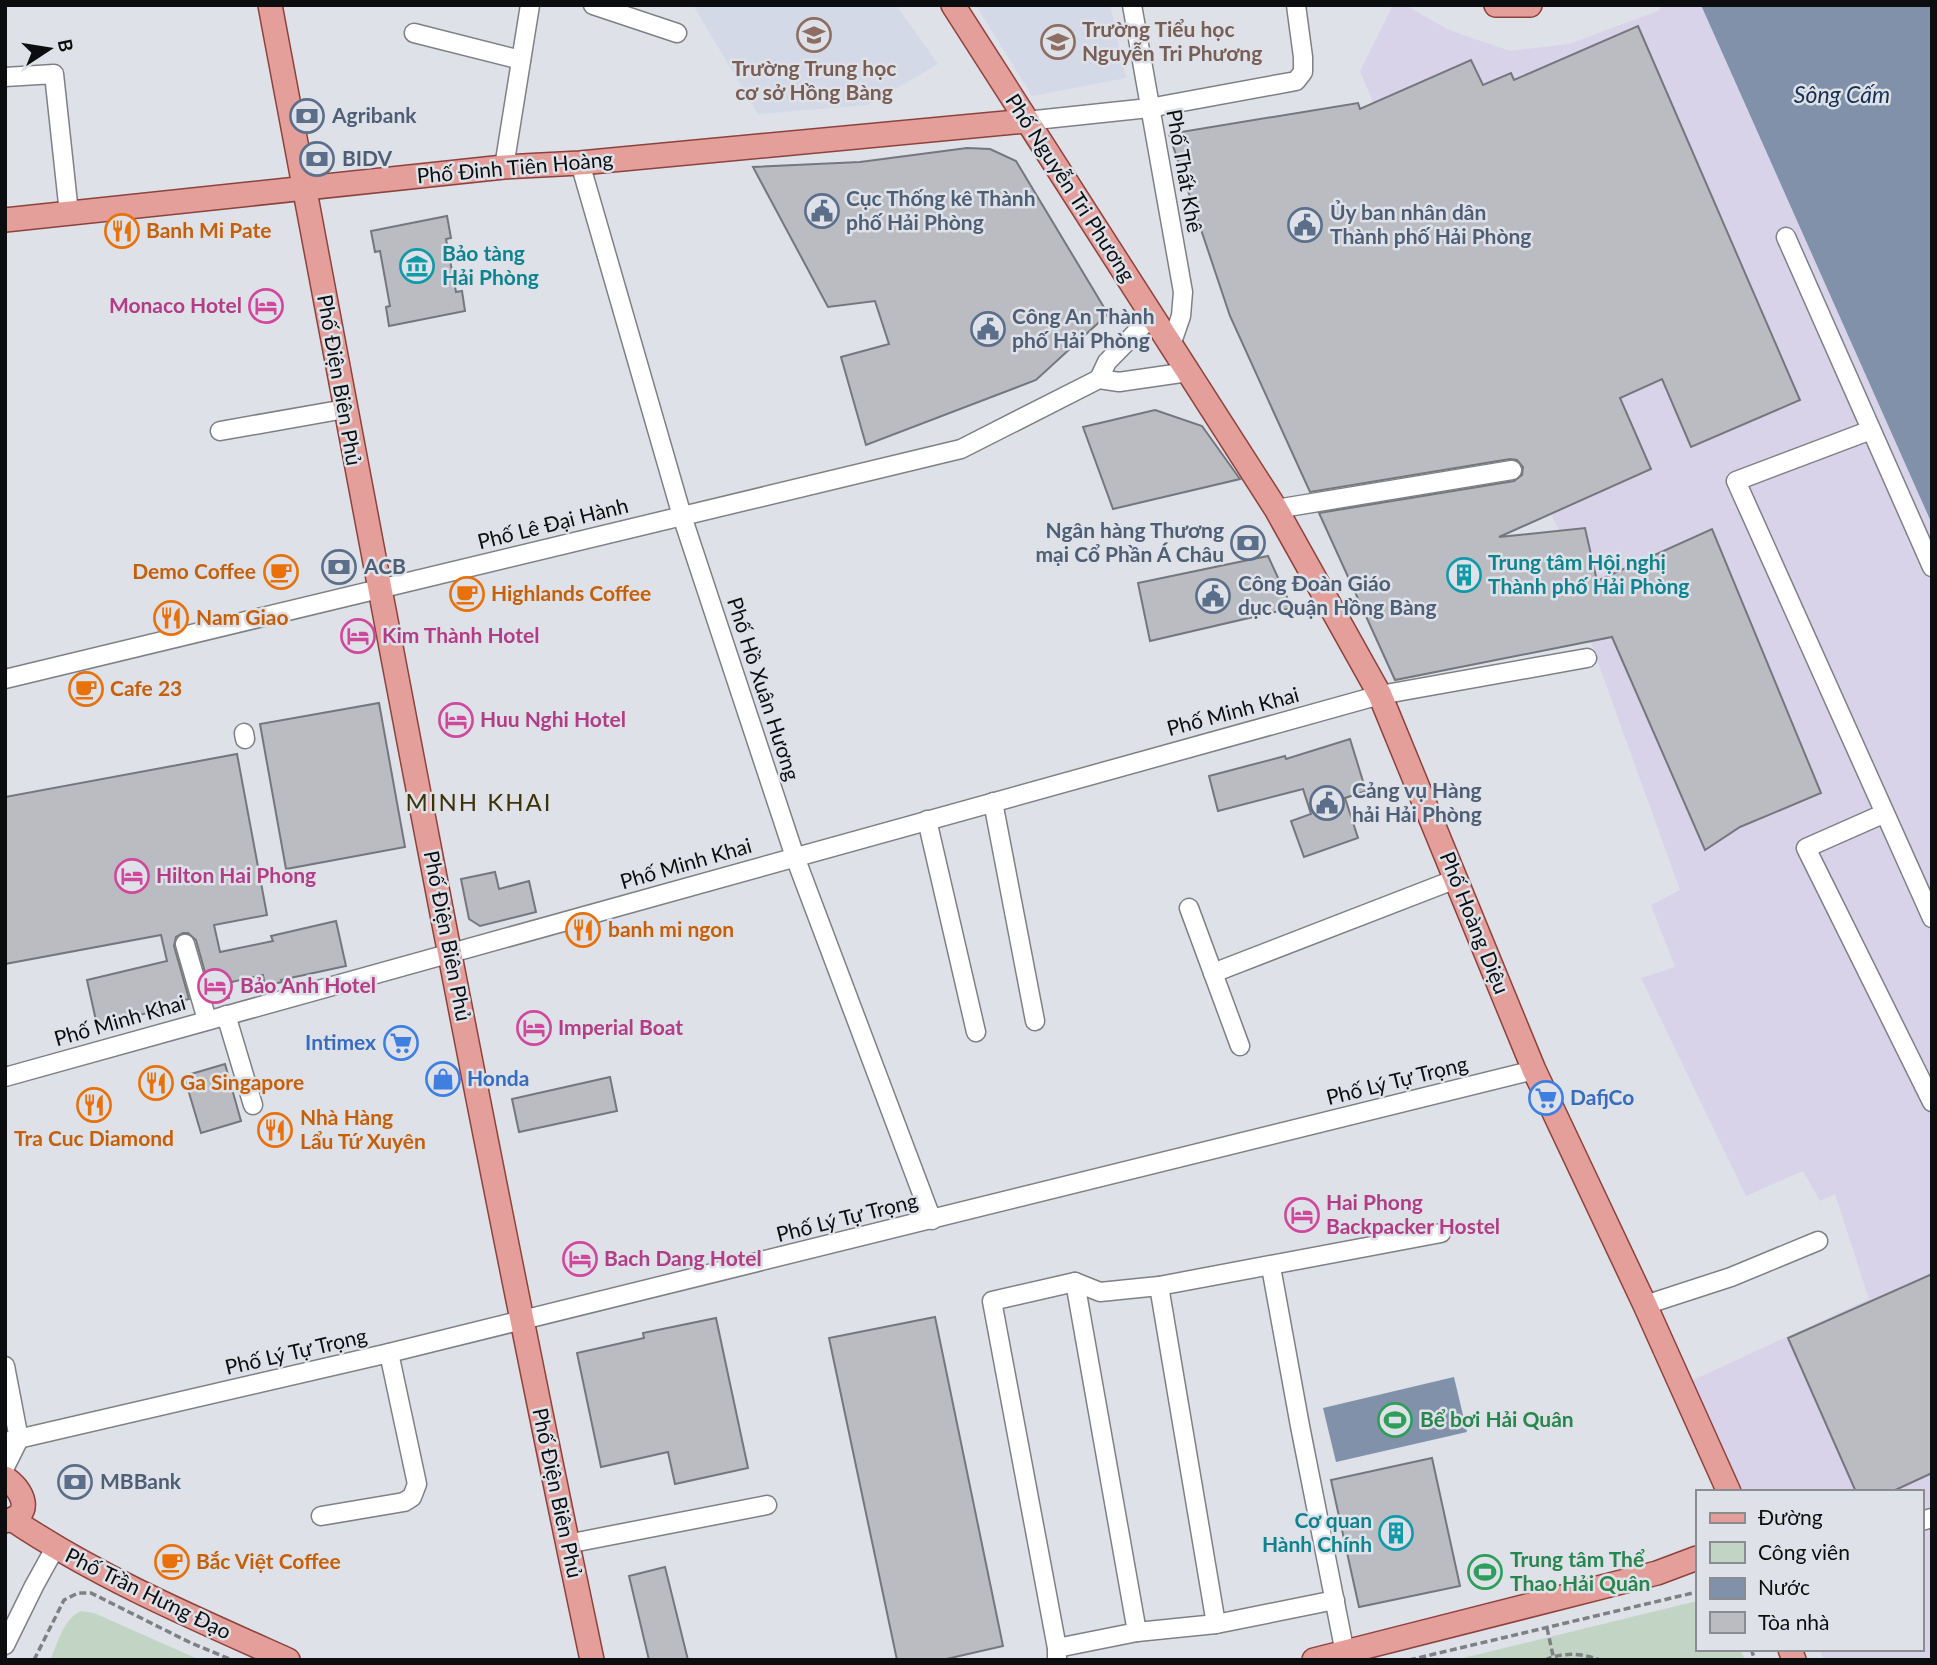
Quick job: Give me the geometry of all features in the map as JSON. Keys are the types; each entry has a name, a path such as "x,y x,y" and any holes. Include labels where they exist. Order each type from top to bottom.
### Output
{"main road":[{"name":"Phố Điện Biên Phủ","path":"270,5 378,589 521,1321 592,1660"},
{"name":"Phố Nguyễn Tri Phương","path":"953,5 1188,372"},
{"path":"1496,5 1530,5"},
{"name":"Phố Đinh Tiên Hoàng","path":"5,220 504,167 580,163 1026,121"},
{"name":"Phố Hoàng Diệu","path":"1188,372 1276,509 1380,695 1534,1070 1645,1305 1728,1490"},
{"path":"5,1478 17,1487 23,1501 21,1512 9,1520"},
{"name":"Phố Trần Hưng Đạo","path":"9,1520 55,1548 187,1615 288,1660"},
{"path":"1314,1660 1657,1573 1696,1558"}],"street":[{"path":"504,167 530,5"},
{"path":"593,5 677,33"},
{"name":"Phố Thất Khê","path":"1132,5 1183,292 1181,316 1171,345"},
{"path":"1026,121 1149,108 1296,81 1303,72 1296,5"},
{"path":"414,33 522,60"},
{"path":"5,77 54,74 69,213"},
{"name":"Phố Hồ Xuân Hương","path":"580,163 682,516 795,857 933,1220"},
{"path":"1786,237 1932,567"},
{"name":"Phố Lê Đại Hành","path":"5,679 961,449 1098,379 1107,362 1153,315"},
{"name":"Phố Lê Đại Hành","path":"1098,379 1119,382 1188,372"},
{"path":"220,431 345,409"},
{"path":"1871,430 1736,481 1932,918"},
{"path":"1276,509 1512,470"},
{"name":"Phố Minh Khai","path":"5,1076 1380,695 1587,658"},
{"path":"993,802 1035,1021"},
{"path":"1884,814 1806,848 1932,1102"},
{"path":"927,820 976,1032"},
{"path":"1213,973 1456,879"},
{"path":"1189,908 1240,1046"},
{"path":"185,944 207,1020"},
{"path":"226,1015 253,1105"},
{"name":"Phố Lý Tự Trọng","path":"12,1440 521,1321 1534,1070"},
{"path":"1335,1600 1216,1624 1137,1632 1057,1654 992,1301 1075,1282 1100,1292 1159,1286 1441,1233"},
{"path":"1645,1305 1731,1277 1818,1241"},
{"path":"1271,1267 1345,1653"},
{"path":"1075,1282 1137,1632"},
{"path":"1159,1286 1216,1624"},
{"path":"321,1516 404,1502 412,1497 417,1484 389,1353"},
{"path":"5,1366 12,1440 5,1467"},
{"path":"568,1544 767,1505"},
{"path":"5,1645 55,1548"}],"path":[{"path":"1409,1660 1696,1592"},
{"path":"34,1660 64,1600 78,1593 91,1593 232,1660"},
{"path":"1547,1628 1554,1658"},
{"path":"1545,1660 1575,1653 1600,1660"}],"shaded area":[{"name":"Trường Trung học cơ sở Hồng Bàng","path":"693,5 896,5 938,64 868,105 758,114"},
{"name":"Trường Tiểu học Nguyễn Tri Phương","path":"976,5 1110,5 1126,78 1032,96"},
{"path":"1393,5 1405,5 1449,30 1510,51 1569,44 1658,11 1663,5 1701,5 1932,524 1932,1660 1824,1660 1820,1651 1923,1651 1923,1490 1742,1490 1693,1380 1869,1299 1835,1194 1820,1201 1803,1171 1746,1196 1641,978 1675,967 1651,905 1680,890 1568,579 1560,531 1528,472 1360,71"}],"green space":[{"path":"1696,1601 1696,1651 1741,1651 1745,1660 1455,1660"},
{"path":"81,1611 94,1613 200,1660 50,1660 65,1626"}],"water":[{"name":"Sông Cấm","path":"1701,5 1932,5 1932,524"},
{"name":"Bể bơi Hải Quân","path":"1454,1377 1467,1432 1336,1462 1323,1408"}],"building":[{"path":"1638,26 1800,400 1691,447 1662,379 1620,398 1651,469 1499,537 1585,528 1597,581 1712,529 1821,793 1740,827 1705,850 1612,637 1395,680 1319,513 1514,481 1522,475 1523,467 1517,460 1510,459 1310,492 1230,316 1169,134 1358,103 1360,109 1471,60 1483,85 1511,73 1514,80"},
{"path":"967,148 990,149 1016,161 1108,314 1036,380 866,445 841,357 889,344 875,301 828,307 753,167 860,162"},
{"name":"Bảo tàng Hải Phòng","path":"447,216 451,238 446,239 456,292 462,291 465,311 389,326 386,307 390,306 380,251 375,252 371,231"},
{"path":"1155,410 1202,426 1240,479 1113,509 1083,427"},
{"name":"Công Đoàn Giáo dục Quận Hồng Bàng","path":"1268,556 1292,608 1150,641 1138,583"},
{"path":"379,703 405,847 286,869 260,724"},
{"name":"Cảng vụ Hàng hải Hải Phòng","path":"1350,739 1366,791 1345,798 1358,838 1304,857 1291,821 1311,814 1303,789 1218,811 1209,776 1285,756 1286,759"},
{"name":"Hilton Hai Phong","path":"237,754 267,915 214,925 220,952 273,941 271,936 336,921 346,966 265,986 263,975 227,983 229,998 213,1001 196,940 188,933 183,933 176,937 174,946 189,999 176,1002 177,1006 97,1025 87,980 167,961 161,935 5,964 5,797"},
{"path":"495,872 499,889 529,881 536,912 480,926 469,919 461,879"},
{"path":"225,1064 241,1121 201,1133 184,1076"},
{"path":"610,1077 617,1111 519,1132 512,1099"},
{"path":"1932,1274 1932,1473 1895,1490 1855,1490 1788,1338"},
{"path":"935,1317 1003,1646 942,1660 897,1660 829,1338"},
{"path":"716,1318 748,1468 675,1484 668,1452 601,1467 577,1353 644,1338 643,1333"},
{"name":"Cơ quan Hành Chính","path":"1432,1458 1460,1586 1359,1607 1331,1480"},
{"path":"665,1567 688,1660 649,1660 629,1576"}],"place":[{"name":"Trường Trung học cơ sở Hồng Bàng","path":"814,35"},
{"name":"Trường Tiểu học Nguyễn Tri Phương","path":"1058,42"},
{"name":"Agribank","path":"307,116"},
{"name":"BIDV","path":"317,159"},
{"name":"Cục Thống kê Thành phố Hải Phòng","path":"822,211"},
{"name":"Ủy ban nhân dân Thành phố Hải Phòng","path":"1305,225"},
{"name":"Banh Mi Pate","path":"122,231"},
{"name":"Bảo tàng Hải Phòng","path":"417,266"},
{"name":"Monaco Hotel","path":"266,306"},
{"name":"Công An Thành phố Hải Phòng","path":"988,329"},
{"name":"Ngân hàng Thương mại Cổ Phần Á Châu","path":"1248,543"},
{"name":"ACB","path":"339,567"},
{"name":"Demo Coffee","path":"281,572"},
{"name":"Trung tâm Hội nghị Thành phố Hải Phòng","path":"1464,575"},
{"name":"Highlands Coffee","path":"467,594"},
{"name":"Công Đoàn Giáo dục Quận Hồng Bàng","path":"1213,596"},
{"name":"Nam Giao","path":"171,618"},
{"name":"Kim Thành Hotel","path":"358,636"},
{"name":"Cafe 23","path":"86,689"},
{"name":"Huu Nghi Hotel","path":"456,720"},
{"name":"Cảng vụ Hàng hải Hải Phòng","path":"1327,803"},
{"name":"Hilton Hai Phong","path":"132,876"},
{"name":"banh mi ngon","path":"583,930"},
{"name":"Bảo Anh Hotel","path":"215,986"},
{"name":"Imperial Boat","path":"534,1028"},
{"name":"Intimex","path":"401,1043"},
{"name":"Honda","path":"443,1079"},
{"name":"Ga Singapore","path":"156,1083"},
{"name":"DafjCo","path":"1546,1098"},
{"name":"Tra Cuc Diamond","path":"94,1105"},
{"name":"Nhà Hàng Lẩu Tứ Xuyên","path":"275,1130"},
{"name":"Hai Phong Backpacker Hostel","path":"1302,1215"},
{"name":"Bach Dang Hotel","path":"580,1259"},
{"name":"Bể bơi Hải Quân","path":"1395,1420"},
{"name":"MBBank","path":"75,1482"},
{"name":"Cơ quan Hành Chính","path":"1396,1533"},
{"name":"Bắc Việt Coffee","path":"172,1562"},
{"name":"Trung tâm Thể Thao Hải Quân","path":"1485,1572"}],"district":[{"name":"MINH KHAI","path":"479,803"}]}
